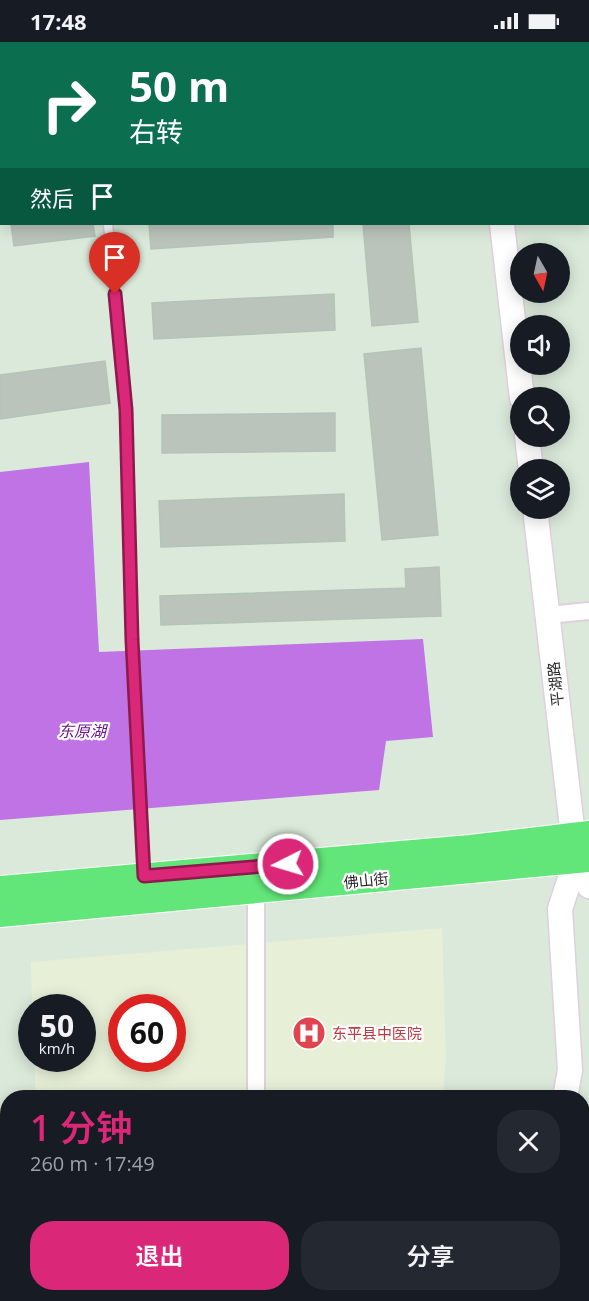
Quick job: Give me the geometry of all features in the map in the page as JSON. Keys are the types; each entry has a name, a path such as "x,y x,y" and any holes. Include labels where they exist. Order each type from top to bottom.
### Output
{"main road":[{"name":"佛山街","path":"0,889 470,848 582,847"},
{"name":"佛山街","path":"0,914 256,891 582,847"}],"street":[{"path":"502,225 521,387"},
{"name":"平湖路","path":"536,519 548,615 589,886"},
{"path":"548,615 589,611"},
{"name":"平湖路","path":"566,1090 570,1070 560,909 582,847"},
{"path":"256,891 256,1090"}],"lane":[{"path":"108,225 126,410 132,640 144,876"}],"shaded area":[{"name":"东平县中医院","path":"442,928 446,1057 444,1090 36,1090 35,1072 96,1072 96,994 32,994 31,962"}],"water":[{"name":"东原湖","path":"89,462 99,652 423,639 433,737 386,741 379,790 0,820 0,472"}],"building":[{"path":"11,225 93,225 95,236 14,246"},
{"path":"149,225 333,225 333,237 151,249"},
{"path":"363,225 409,225 418,322 372,326"},
{"path":"334,294 335,330 154,339 152,303"},
{"path":"421,348 438,535 382,540 364,354"},
{"path":"105,361 110,403 0,419 0,375"},
{"path":"335,413 335,451 162,453 162,415"},
{"path":"344,494 345,541 161,547 159,501"},
{"path":"439,567 441,616 161,625 160,596 406,588 405,569"}],"place":[{"name":"东平县中医院","path":"309,1033"}],"route":[{"path":"115,294 126,410 132,640 144,876 288,864"}]}
